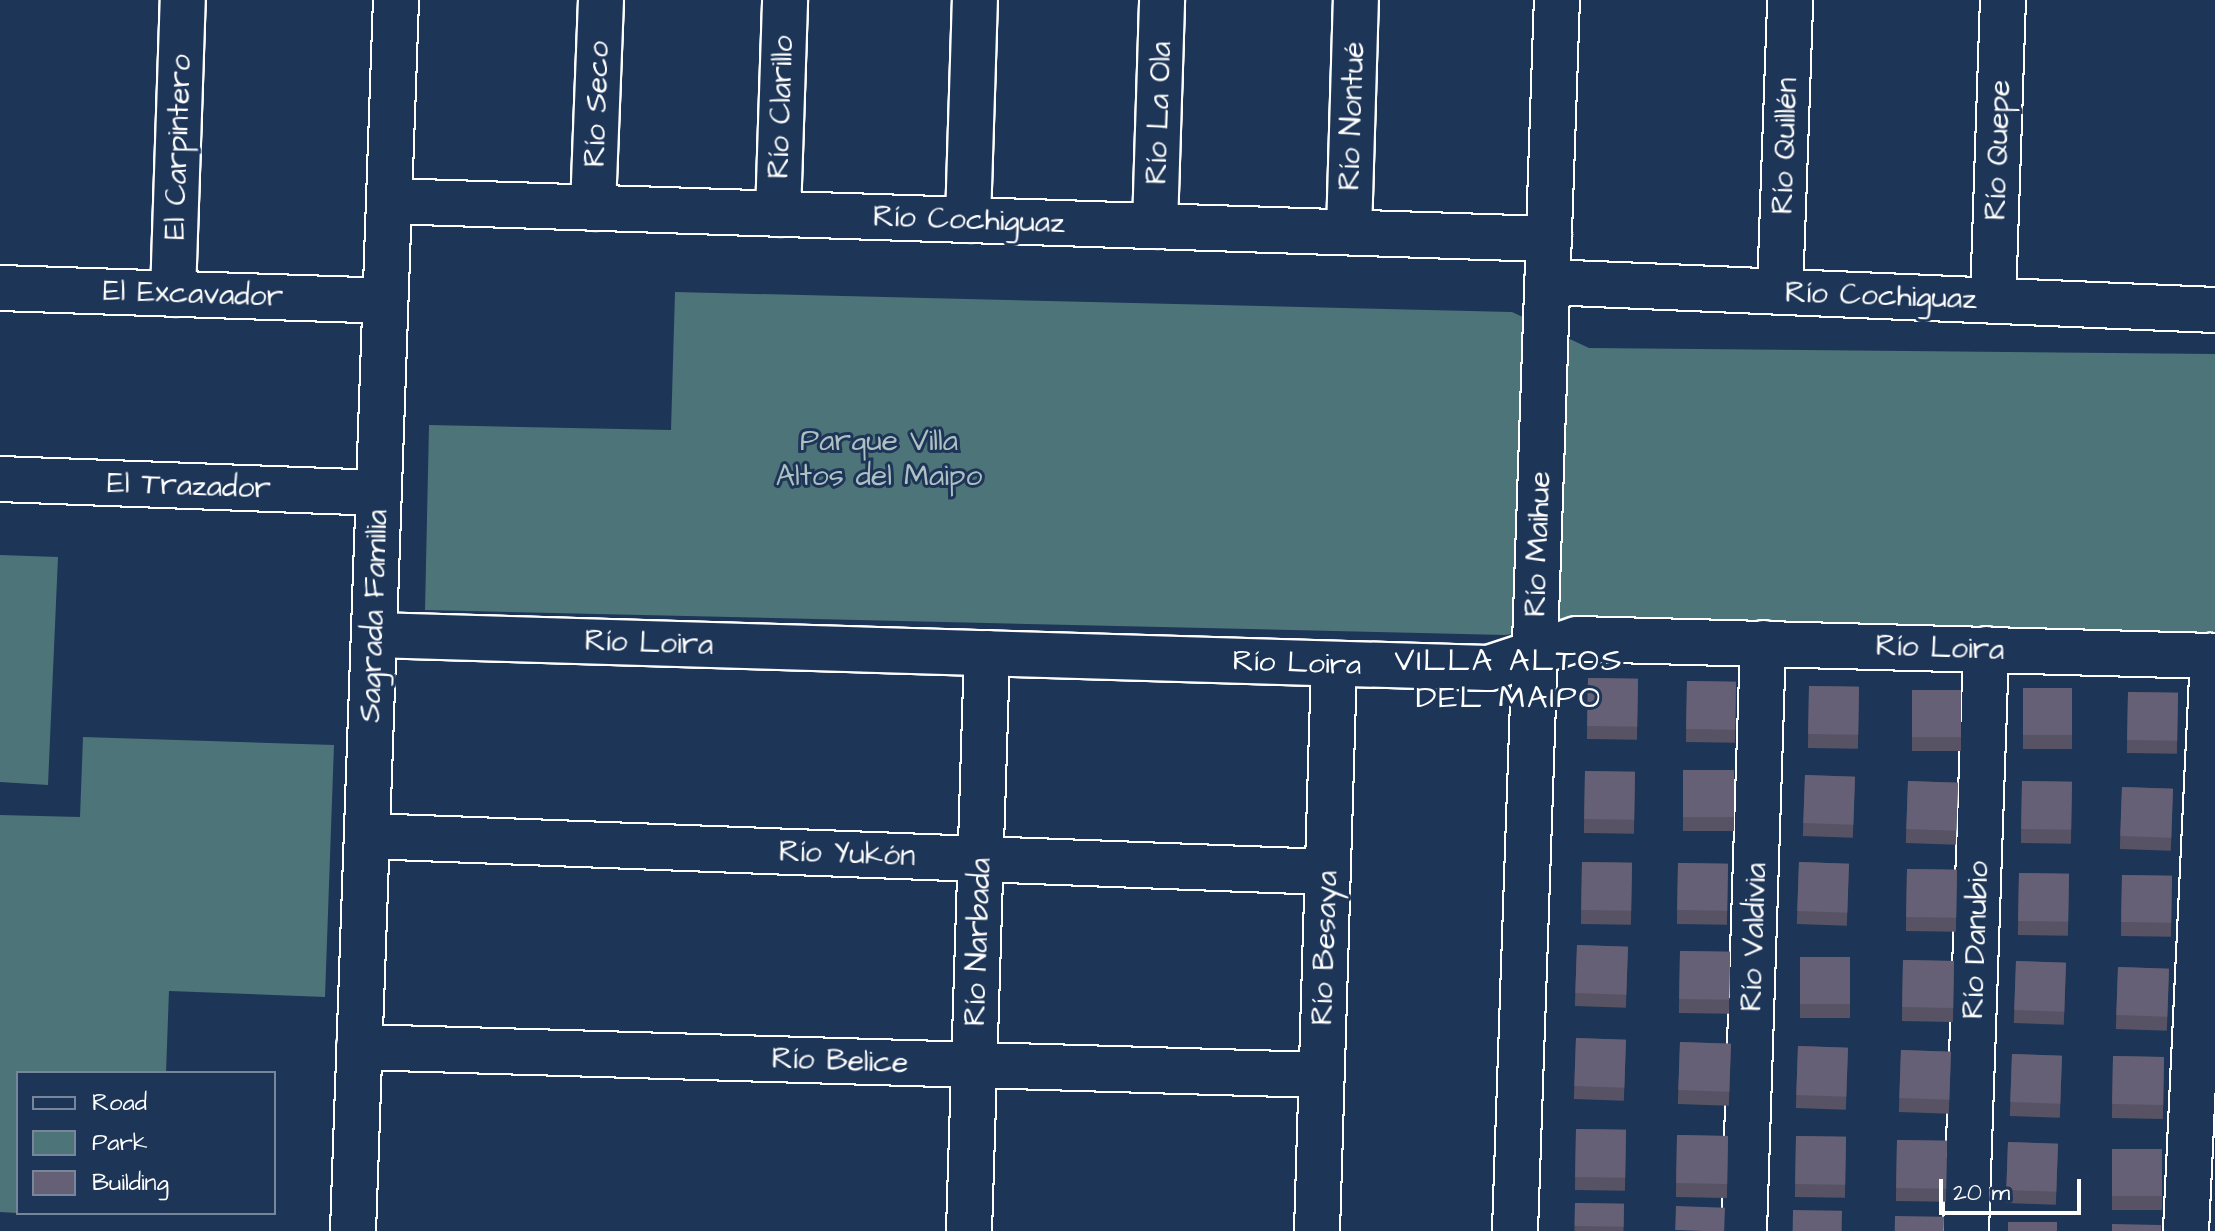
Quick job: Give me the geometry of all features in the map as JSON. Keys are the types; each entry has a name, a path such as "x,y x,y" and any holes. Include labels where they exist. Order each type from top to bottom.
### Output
{"street":[{"name":"El Carpintero","path":"173,294 183,0"},
{"name":"Sagrada Familia","path":"353,1231 396,0"},
{"name":"Río Seco","path":"593,208 601,0"},
{"name":"Río Clarillo","path":"778,214 785,0"},
{"path":"968,220 975,0"},
{"name":"Río La Ola","path":"1155,226 1162,0"},
{"name":"Río Nontué","path":"1349,232 1356,0"},
{"name":"Río Maihue","path":"1515,1231 1557,0"},
{"name":"Río Quillén","path":"1780,292 1790,0"},
{"name":"Río Quepe","path":"1993,300 2003,0"},
{"name":"Río Cochiguaz","path":"389,201 1549,239"},
{"name":"Río Cochiguaz","path":"1547,282 2215,310"},
{"name":"El Excavador","path":"0,288 385,301"},
{"name":"El Trazador","path":"0,479 379,493"},
{"name":"Río Loira","path":"374,635 1489,668 1577,639 2214,656"},
{"name":"Río Valdivia","path":"1744,1231 1763,643"},
{"name":"Río Danubio","path":"1966,1231 1986,649"},
{"name":"Río Narbada","path":"969,1231 987,653"},
{"path":"2186,1231 2214,656"},
{"name":"Río Besaya","path":"1317,1231 1334,664"},
{"name":"Río Yukón","path":"367,836 1328,872"},
{"name":"Río Belice","path":"359,1047 1321,1075"}],"green space":[{"name":"Parque Villa Altos del Maipo","path":"675,292 1512,312 1589,348 2215,354 2215,639 1576,625 1505,635 425,610 429,425 671,430"},
{"path":"0,555 58,557 48,785 0,782"},
{"path":"83,737 334,745 325,997 169,991 166,1071 16,1071 16,1213 0,1212 0,815 80,817"}],"building":[{"path":"1588,678 1638,679 1637,727 1587,726"},
{"path":"1687,681 1736,682 1735,730 1686,729"},
{"path":"1809,686 1859,687 1858,735 1808,734"},
{"path":"2023,688 2072,688 2072,735 2023,735"},
{"path":"1912,690 1961,690 1961,737 1912,737"},
{"path":"2128,692 2178,693 2177,741 2127,740"},
{"path":"1683,770 1734,770 1734,817 1683,817"},
{"path":"1585,771 1635,772 1634,820 1584,819"},
{"path":"1805,775 1855,777 1853,825 1803,823"},
{"path":"1908,781 1958,783 1956,831 1906,829"},
{"path":"2022,781 2072,782 2071,830 2021,829"},
{"path":"2122,787 2173,789 2171,838 2120,836"},
{"path":"1582,862 1632,863 1631,911 1581,910"},
{"path":"1799,862 1849,864 1847,913 1797,911"},
{"path":"1678,863 1728,864 1727,911 1677,910"},
{"path":"1907,869 1957,870 1956,918 1906,917"},
{"path":"2019,873 2069,874 2068,922 2018,921"},
{"path":"2122,875 2172,876 2171,923 2121,922"},
{"path":"1577,945 1628,947 1626,995 1575,993"},
{"path":"1680,951 1730,952 1729,1000 1679,999"},
{"path":"1800,957 1850,957 1850,1004 1800,1004"},
{"path":"1903,960 1954,961 1953,1008 1902,1007"},
{"path":"2016,961 2066,963 2064,1012 2014,1010"},
{"path":"2118,967 2169,969 2167,1017 2116,1015"},
{"path":"1576,1038 1626,1040 1624,1088 1574,1086"},
{"path":"1680,1042 1731,1044 1729,1092 1678,1090"},
{"path":"1798,1046 1848,1048 1846,1097 1796,1095"},
{"path":"1901,1050 1951,1052 1949,1100 1899,1098"},
{"path":"2012,1054 2062,1056 2060,1104 2010,1102"},
{"path":"2113,1056 2164,1057 2163,1105 2112,1104"},
{"path":"1576,1129 1626,1130 1625,1178 1575,1177"},
{"path":"1677,1135 1728,1136 1727,1184 1676,1183"},
{"path":"1796,1136 1846,1137 1845,1185 1795,1184"},
{"path":"1897,1140 1947,1141 1946,1189 1896,1188"},
{"path":"2008,1142 2058,1144 2056,1192 2006,1190"},
{"path":"2112,1149 2162,1149 2162,1196 2112,1196"},
{"path":"1575,1203 1624,1204 1624,1227 1575,1226"},
{"path":"1676,1206 1725,1208 1724,1231 1675,1230"},
{"path":"1793,1210 1842,1211 1842,1231 1793,1231"},
{"path":"1895,1216 1944,1217 1944,1231 1895,1231"},
{"path":"2008,1222 2057,1222 2057,1231 2008,1231"},
{"path":"2112,1224 2161,1225 2161,1231 2112,1231"}],"district":[{"name":"VILLA ALTOS DEL MAIPO","path":"1509,680"}]}
